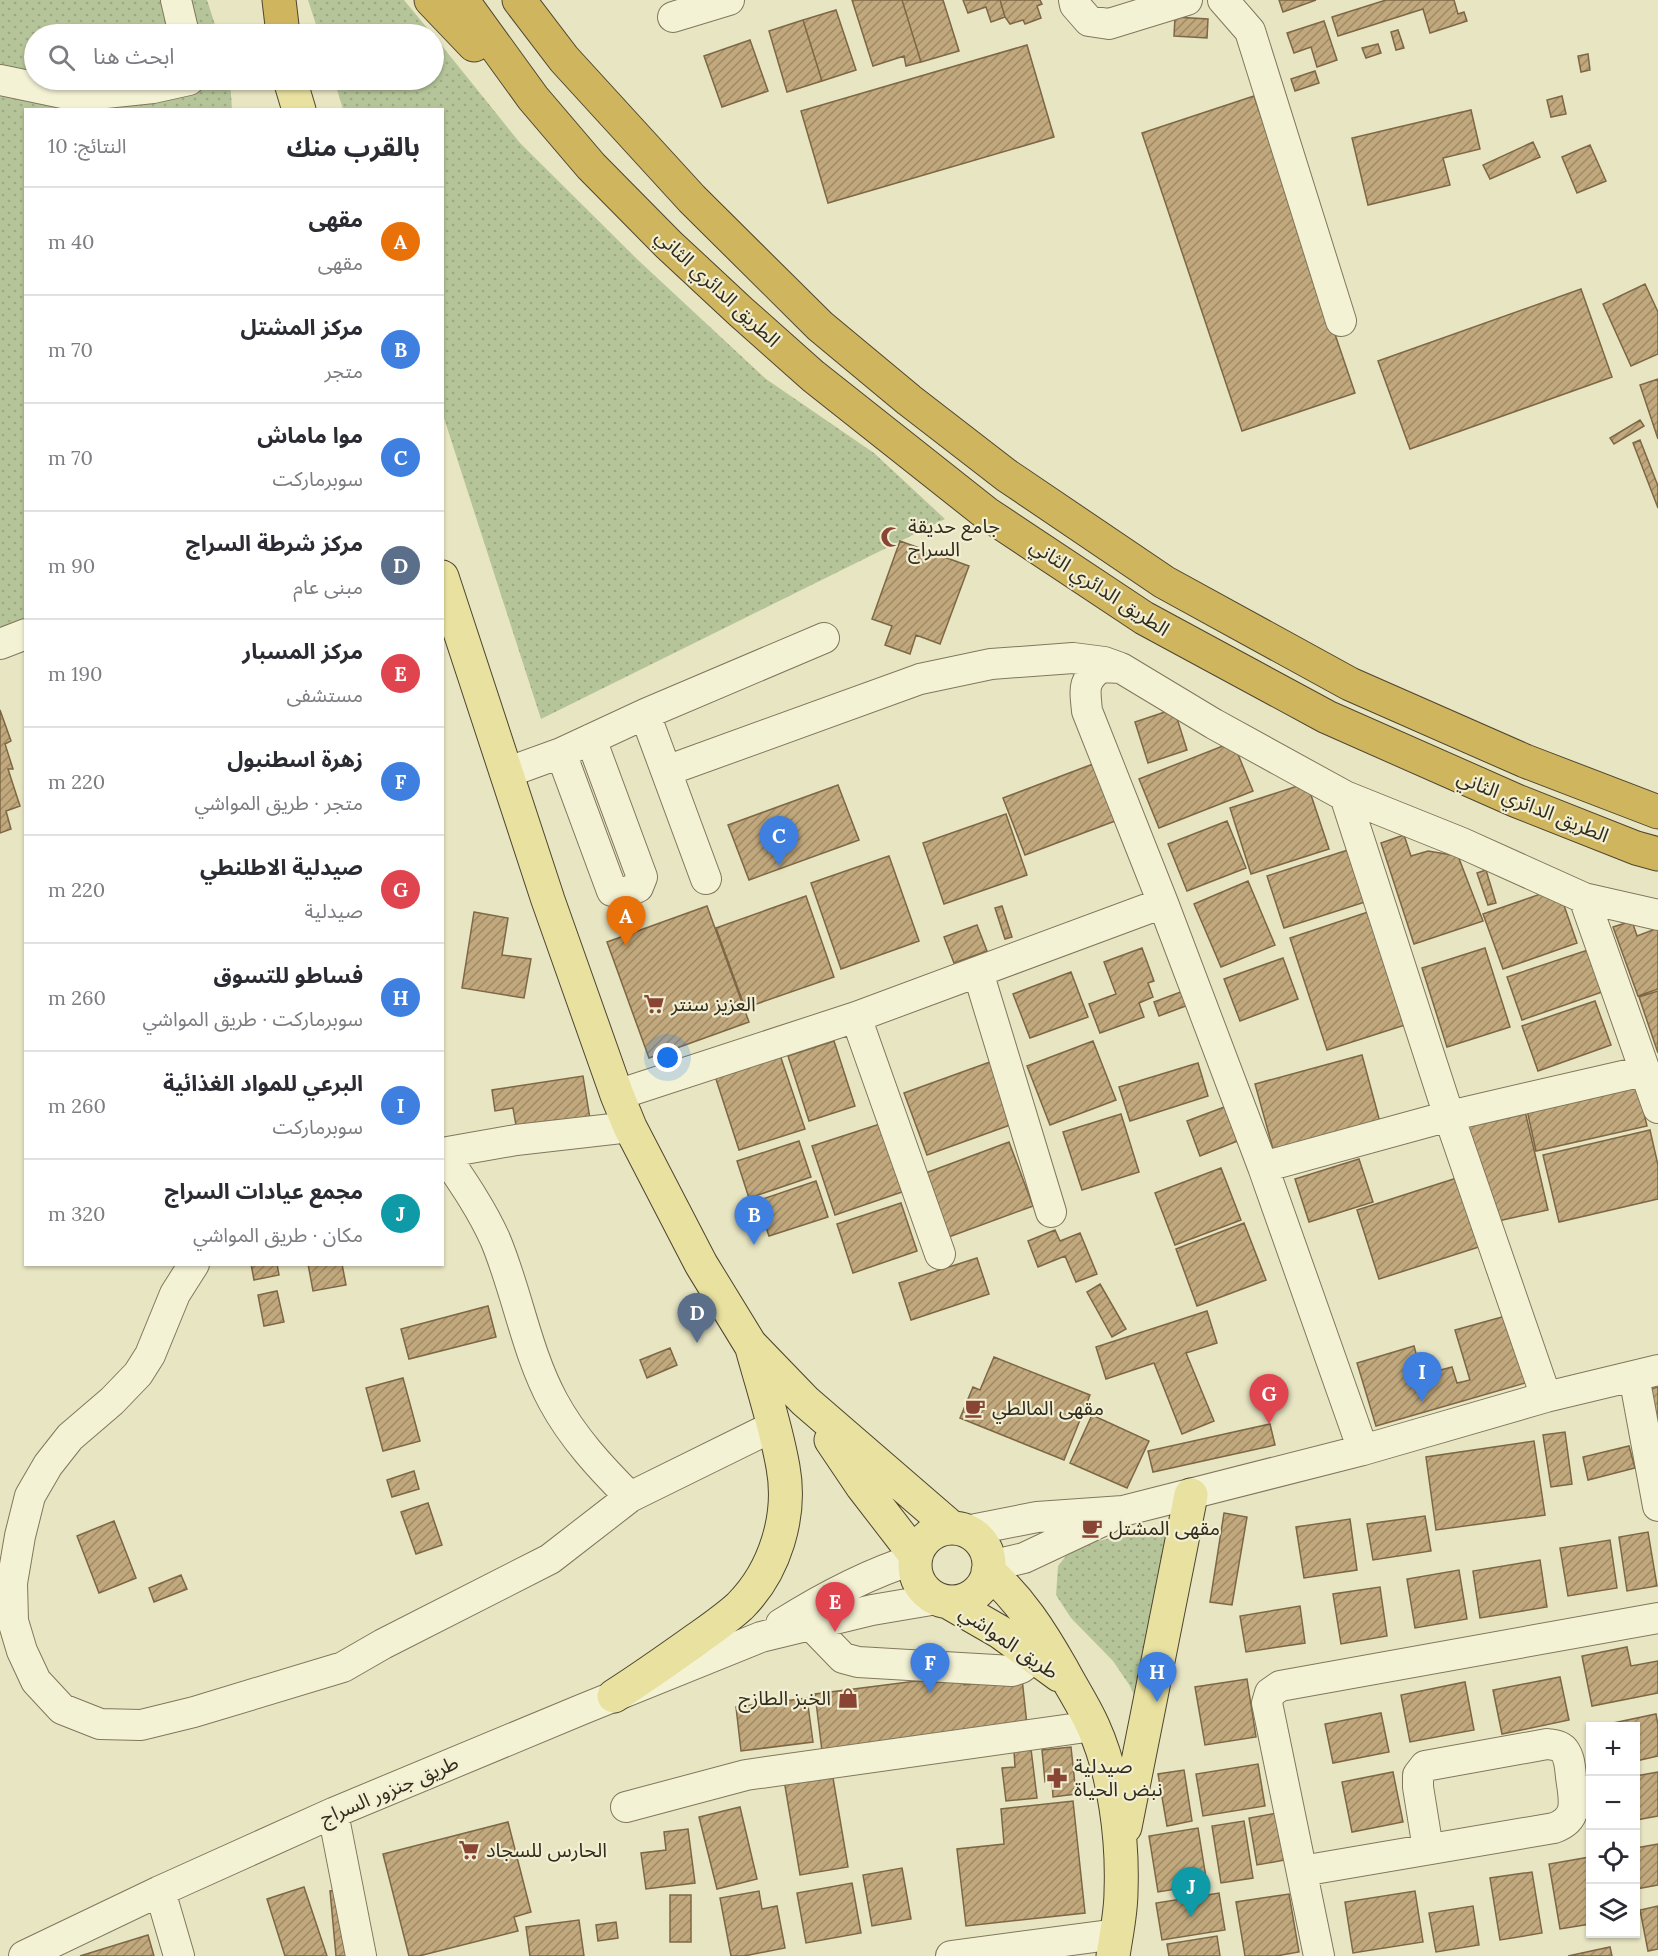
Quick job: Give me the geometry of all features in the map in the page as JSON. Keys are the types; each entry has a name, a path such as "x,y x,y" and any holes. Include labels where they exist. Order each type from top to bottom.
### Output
{"highway":[{"path":"279,0 282,24"},
{"path":"431,0 466,38 533,98"},
{"name":"الطريق الدائري الثاني","path":"462,0 533,98 591,166 669,245 813,376 986,513 1144,618 1327,717 1517,801 1636,848 1658,854"},
{"name":"الطريق الدائري الثاني","path":"519,0 564,59 684,191 812,318 909,400 1006,475 1164,582 1350,684 1525,761 1658,812"}],"main road":[{"path":"265,0 273,24"},
{"path":"293,90 298,108"},
{"path":"444,586 548,900 617,1095 630,1127 701,1264 750,1344 805,1401 959,1529 980,1541 985,1549 988,1568 986,1580 974,1594 966,1599 943,1600 922,1587 915,1568 915,1557 925,1539 942,1529 959,1529"},
{"path":"614,1696 662,1665 739,1606 765,1572 780,1534 785,1498 784,1469 750,1344"},
{"path":"805,1401 862,1486 915,1557"},
{"path":"1121,1849 1191,1495"},
{"name":"طريق المواشي","path":"988,1568 1031,1618 1093,1726 1104,1757 1112,1790 1121,1849 1121,1894 1115,1945"},
{"name":"طريق المواشي","path":"943,1600 1000,1632 1070,1684"}],"street":[{"path":"176,0 182,24"},
{"path":"673,17 729,0"},
{"path":"1074,0 1089,21 1109,24 1187,0"},
{"path":"1223,0 1250,31 1341,321"},
{"path":"0,80 24,85"},
{"path":"48,90 77,96 134,90"},
{"path":"0,644 24,635"},
{"path":"506,773 561,753 645,714 824,638"},
{"path":"666,771 920,679 991,664 1057,659 1088,660 1121,668 1214,724 1345,796 1462,843 1584,898 1658,915"},
{"path":"1057,659 1087,711 1163,903 1263,1167 1363,1450"},
{"path":"1087,711 1084,689 1088,680 1101,667 1121,668"},
{"path":"645,714 706,879"},
{"path":"561,753 612,891 621,894 629,892 638,887 642,878 591,739"},
{"path":"1345,796 1449,1116 1546,1397"},
{"path":"1584,898 1658,1108"},
{"path":"617,1095 856,1017 1163,903"},
{"path":"978,972 1051,1212"},
{"path":"856,1017 940,1254"},
{"path":"1263,1167 1449,1116 1644,1071"},
{"path":"444,1153 516,1140 630,1127"},
{"path":"444,1154 474,1197 495,1239 535,1358 554,1402 590,1456 630,1497"},
{"path":"193,1266 176,1294 150,1355 138,1374 112,1401 70,1437 48,1465 30,1496 20,1536 12,1583 13,1621 22,1651 36,1681 62,1708 100,1724 141,1725 194,1712 344,1667 383,1644 550,1559 630,1497 774,1426"},
{"path":"959,1529 1036,1517 1123,1511 1363,1450 1546,1397 1646,1373 1658,1506"},
{"path":"988,1568 1024,1558 1123,1511"},
{"name":"طريق جنزور السراج","path":"761,1637 819,1600 851,1583 915,1557"},
{"name":"طريق جنزور السراج","path":"24,1956 160,1891 333,1814 761,1637 872,1610 943,1600"},
{"path":"1319,1956 1268,1703 1270,1692 1280,1686 1658,1618"},
{"path":"812,1625 843,1658 858,1662 1011,1671 1021,1668 1036,1657"},
{"path":"626,1807 746,1775 1093,1726"},
{"path":"1302,1871 1428,1849 1563,1825 1575,1806 1570,1761 1563,1749 1547,1744 1425,1766 1418,1775 1418,1787 1428,1849"},
{"path":"333,1814 362,1956"},
{"path":"160,1891 179,1956"},
{"path":"951,1956 1115,1945"}],"green space":[{"path":"0,0 207,0 215,24 24,24 24,90 231,90 232,108 24,108 24,627 0,638"},
{"path":"308,0 404,0 424,24 316,24"},
{"path":"444,48 520,143 638,260 766,379 874,453 945,519 541,719 444,418 444,108 343,108 337,90 444,90"},
{"path":"1182,1523 1143,1716 1130,1686 1113,1661 1071,1618 1056,1595 1058,1566 1074,1546"}],"building":[{"path":"852,0 902,0 921,62 906,66 904,56 873,66"},
{"path":"902,0 943,0 959,51 921,62"},
{"path":"963,0 1000,0 1005,17 991,22 986,7 968,13"},
{"path":"1000,0 1040,0 1042,4 1037,6 1041,18 1025,24 1023,20 1010,24 1005,17"},
{"path":"1279,0 1316,0 1283,12"},
{"path":"1386,0 1454,0 1458,14 1464,12 1467,21 1430,33 1423,9 1338,36 1332,17"},
{"path":"836,10 856,70 822,81 803,20"},
{"path":"1175,17 1208,19 1207,38 1174,36"},
{"path":"803,20 822,81 787,92 769,31"},
{"path":"1324,21 1337,60 1317,67 1311,47 1294,53 1287,33"},
{"path":"1398,30 1404,48 1396,50 1391,32"},
{"path":"750,40 768,91 722,107 704,56"},
{"path":"1378,44 1381,53 1366,58 1362,48"},
{"path":"1027,45 1054,137 828,203 801,111"},
{"path":"1588,54 1590,70 1581,72 1578,56"},
{"path":"1315,71 1319,83 1295,91 1291,79"},
{"path":"1254,96 1355,393 1242,431 1142,133"},
{"path":"1562,96 1566,114 1551,117 1547,100"},
{"path":"1471,110 1480,149 1443,158 1450,185 1368,205 1352,138"},
{"path":"1533,142 1540,157 1490,179 1483,165"},
{"path":"1590,145 1606,181 1577,193 1562,157"},
{"path":"1645,284 1658,312 1658,354 1631,366 1603,304"},
{"path":"1581,289 1612,377 1410,449 1378,361"},
{"path":"1658,379 1658,439 1640,385"},
{"path":"1640,420 1644,426 1614,444 1610,438"},
{"path":"1640,440 1658,486 1658,508 1633,443"},
{"path":"900,541 969,566 940,644 916,635 910,654 885,645 892,626 872,619"},
{"path":"1174,709 1187,750 1148,763 1135,722"},
{"path":"0,710 11,741 5,744 13,769 8,769 20,806 6,811 11,829 0,833"},
{"path":"1233,742 1253,791 1159,828 1139,779"},
{"path":"1093,764 1115,821 1025,855 1003,798"},
{"path":"1307,783 1329,849 1251,874 1230,808"},
{"path":"838,785 859,840 749,880 728,825"},
{"path":"1006,814 1027,875 944,904 923,843"},
{"path":"1227,821 1246,868 1187,891 1168,844"},
{"path":"1404,835 1411,856 1428,851 1458,856 1483,921 1414,944 1381,843"},
{"path":"1351,849 1368,901 1284,928 1267,876"},
{"path":"889,856 919,941 841,969 811,883"},
{"path":"1486,870 1496,903 1488,905 1477,873"},
{"path":"1248,881 1275,945 1221,967 1194,904"},
{"path":"1558,888 1577,943 1503,969 1483,914"},
{"path":"806,896 834,977 745,1008 716,928"},
{"path":"707,906 749,1022 649,1058 607,942"},
{"path":"1002,906 1012,937 1005,939 995,908"},
{"path":"1371,911 1408,1024 1327,1050 1290,938"},
{"path":"474,912 508,918 502,955 531,959 524,998 462,988"},
{"path":"1632,921 1637,936 1658,928 1658,989 1638,996 1613,927"},
{"path":"977,925 987,951 954,963 944,937"},
{"path":"1142,948 1154,981 1148,983 1153,997 1139,1003 1144,1017 1100,1033 1089,1004 1116,994 1104,962"},
{"path":"1485,948 1510,1027 1447,1047 1422,968"},
{"path":"1588,950 1602,992 1522,1020 1507,977"},
{"path":"1283,958 1298,999 1240,1021 1224,979"},
{"path":"1071,972 1088,1017 1030,1038 1013,994"},
{"path":"1186,990 1191,1004 1159,1016 1154,1002"},
{"path":"1658,991 1658,1053 1639,997"},
{"path":"1595,1001 1611,1045 1538,1071 1522,1026"},
{"path":"834,1041 855,1106 809,1121 788,1056"},
{"path":"1093,1041 1116,1100 1050,1125 1027,1066"},
{"path":"780,1055 805,1129 739,1150 715,1076"},
{"path":"1362,1055 1381,1126 1275,1156 1255,1084"},
{"path":"990,1062 1013,1124 927,1155 904,1093"},
{"path":"1198,1063 1208,1096 1130,1121 1119,1087"},
{"path":"1635,1075 1647,1126 1536,1151 1525,1101"},
{"path":"583,1076 591,1125 518,1137 513,1108 495,1111 492,1090"},
{"path":"1227,1106 1240,1140 1200,1156 1187,1121"},
{"path":"1525,1111 1548,1210 1489,1223 1466,1124"},
{"path":"1121,1114 1139,1172 1082,1190 1063,1132"},
{"path":"880,1124 902,1192 835,1215 812,1146"},
{"path":"1650,1130 1658,1165 1658,1199 1559,1222 1543,1155"},
{"path":"799,1141 811,1177 749,1198 737,1161"},
{"path":"1009,1142 1033,1206 946,1238 923,1174"},
{"path":"1359,1159 1373,1202 1309,1222 1295,1179"},
{"path":"1221,1168 1241,1220 1175,1245 1155,1193"},
{"path":"1463,1176 1485,1245 1379,1279 1357,1210"},
{"path":"816,1181 828,1217 769,1236 757,1201"},
{"path":"901,1203 917,1251 853,1273 837,1224"},
{"path":"1244,1223 1266,1280 1197,1306 1176,1249"},
{"path":"1055,1230 1060,1241 1080,1233 1097,1274 1076,1282 1065,1256 1038,1267 1028,1241"},
{"path":"977,1258 989,1294 911,1320 899,1283"},
{"path":"251,1266 277,1266 279,1275 254,1280"},
{"path":"308,1266 342,1266 346,1285 313,1291"},
{"path":"1100,1284 1126,1329 1112,1337 1087,1292"},
{"path":"277,1291 284,1322 264,1326 258,1295"},
{"path":"488,1306 496,1337 409,1359 401,1329"},
{"path":"1207,1311 1217,1343 1186,1353 1214,1421 1182,1434 1154,1363 1106,1379 1096,1347"},
{"path":"1513,1314 1532,1381 1376,1426 1357,1363 1414,1346 1422,1375 1452,1367 1457,1383 1470,1380 1455,1330"},
{"path":"670,1348 677,1365 647,1378 640,1360"},
{"path":"994,1357 1090,1395 1064,1460 960,1418 973,1387 980,1390"},
{"path":"403,1378 420,1441 383,1451 366,1388"},
{"path":"1658,1387 1658,1422 1650,1389"},
{"path":"1092,1415 1149,1441 1127,1488 1070,1463"},
{"path":"1270,1424 1275,1445 1153,1472 1148,1451"},
{"path":"1565,1432 1572,1484 1551,1487 1543,1435"},
{"path":"1534,1441 1545,1515 1436,1530 1426,1457"},
{"path":"1629,1446 1635,1468 1588,1480 1583,1457"},
{"path":"414,1471 419,1489 392,1497 387,1480"},
{"path":"428,1503 442,1545 416,1554 401,1512"},
{"path":"1224,1513 1247,1517 1232,1605 1210,1602"},
{"path":"1425,1516 1431,1551 1373,1560 1367,1524"},
{"path":"1350,1519 1357,1570 1304,1578 1296,1527"},
{"path":"114,1521 136,1578 99,1593 77,1536"},
{"path":"1648,1532 1657,1586 1627,1591 1619,1537"},
{"path":"1610,1540 1617,1588 1568,1596 1560,1548"},
{"path":"1540,1560 1547,1607 1480,1618 1473,1571"},
{"path":"1459,1570 1467,1619 1415,1628 1407,1579"},
{"path":"181,1575 187,1589 154,1602 149,1588"},
{"path":"1380,1587 1387,1636 1341,1644 1333,1594"},
{"path":"1300,1606 1305,1643 1246,1652 1240,1616"},
{"path":"1627,1647 1631,1666 1658,1661 1658,1693 1592,1706 1582,1656"},
{"path":"963,1675 964,1685 1022,1678 1027,1725 822,1751 815,1694"},
{"path":"1560,1677 1569,1720 1502,1734 1493,1690"},
{"path":"1247,1679 1256,1737 1205,1745 1195,1687"},
{"path":"1465,1682 1474,1730 1410,1742 1401,1695"},
{"path":"807,1698 813,1742 741,1751 736,1707"},
{"path":"1381,1713 1389,1752 1333,1763 1325,1724"},
{"path":"1656,1714 1658,1756 1640,1760 1640,1722 1618,1722"},
{"path":"1071,1747 1076,1794 1053,1797 1052,1781 1045,1782 1042,1750"},
{"path":"1031,1749 1037,1798 1006,1801 1002,1768 1015,1767 1014,1751"},
{"path":"1258,1764 1265,1806 1203,1816 1196,1774"},
{"path":"1184,1770 1192,1821 1167,1826 1158,1774"},
{"path":"832,1772 848,1867 800,1875 784,1780"},
{"path":"1393,1772 1403,1822 1352,1832 1342,1782"},
{"path":"1658,1772 1658,1816 1640,1819 1640,1775"},
{"path":"1073,1801 1085,1913 966,1926 957,1849 1004,1844 1001,1809"},
{"path":"740,1807 757,1879 717,1889 699,1817"},
{"path":"1277,1813 1285,1860 1257,1865 1249,1818"},
{"path":"1244,1821 1253,1878 1221,1883 1212,1826"},
{"path":"508,1822 531,1912 514,1917 518,1931 419,1956 409,1956 383,1854"},
{"path":"1198,1828 1207,1884 1158,1892 1149,1836"},
{"path":"688,1829 695,1883 646,1889 641,1853 666,1850 664,1832"},
{"path":"1658,1844 1658,1885 1640,1888 1640,1847"},
{"path":"1586,1858 1586,1925 1560,1929 1549,1864"},
{"path":"902,1868 911,1919 872,1926 863,1875"},
{"path":"1532,1872 1542,1933 1500,1940 1490,1878"},
{"path":"852,1883 861,1933 806,1943 797,1893"},
{"path":"304,1887 327,1956 285,1956 267,1899"},
{"path":"344,1889 351,1956 336,1956 330,1891"},
{"path":"759,1891 762,1909 777,1906 785,1948 744,1956 731,1956 720,1898"},
{"path":"1415,1891 1423,1942 1353,1953 1345,1902"},
{"path":"1219,1893 1225,1930 1162,1940 1156,1903"},
{"path":"1289,1894 1299,1952 1276,1956 1245,1956 1236,1902"},
{"path":"670,1895 691,1895 691,1942 670,1942"},
{"path":"1473,1906 1479,1945 1436,1952 1429,1913"},
{"path":"1658,1906 1658,1949 1648,1951 1640,1910"},
{"path":"579,1920 584,1956 530,1956 526,1927"},
{"path":"616,1922 618,1938 598,1941 596,1925"},
{"path":"148,1935 154,1956 80,1956"},
{"path":"1217,1936 1220,1956 1169,1956 1167,1944"},
{"path":"1610,1947 1612,1956 1568,1956"}],"place":[{"name":"جامع حديقة السراج","path":"891,537"},
{"name":"موا ماماش","path":"779,866"},
{"name":"مقهى","path":"626,946"},
{"name":"العزيز سنتر","path":"654,1004"},
{"name":"مركز المشتل","path":"754,1245"},
{"name":"مركز شرطة السراج","path":"697,1343"},
{"name":"البرعي للمواد الغذائية","path":"1422,1402"},
{"name":"مقهى المالطي","path":"975,1408"},
{"name":"صيدلية الاطلنطي","path":"1269,1424"},
{"name":"مقهى المشتل","path":"1092,1528"},
{"name":"مركز المسبار","path":"835,1632"},
{"name":"زهرة اسطنبول","path":"930,1693"},
{"name":"الخبز الطازج","path":"848,1698"},
{"name":"فساطو للتسوق","path":"1157,1702"},
{"name":"صيدلية نبض الحياة","path":"1057,1778"},
{"name":"الحارس للسجاد","path":"469,1850"},
{"name":"مجمع عيادات السراج","path":"1191,1917"}]}
